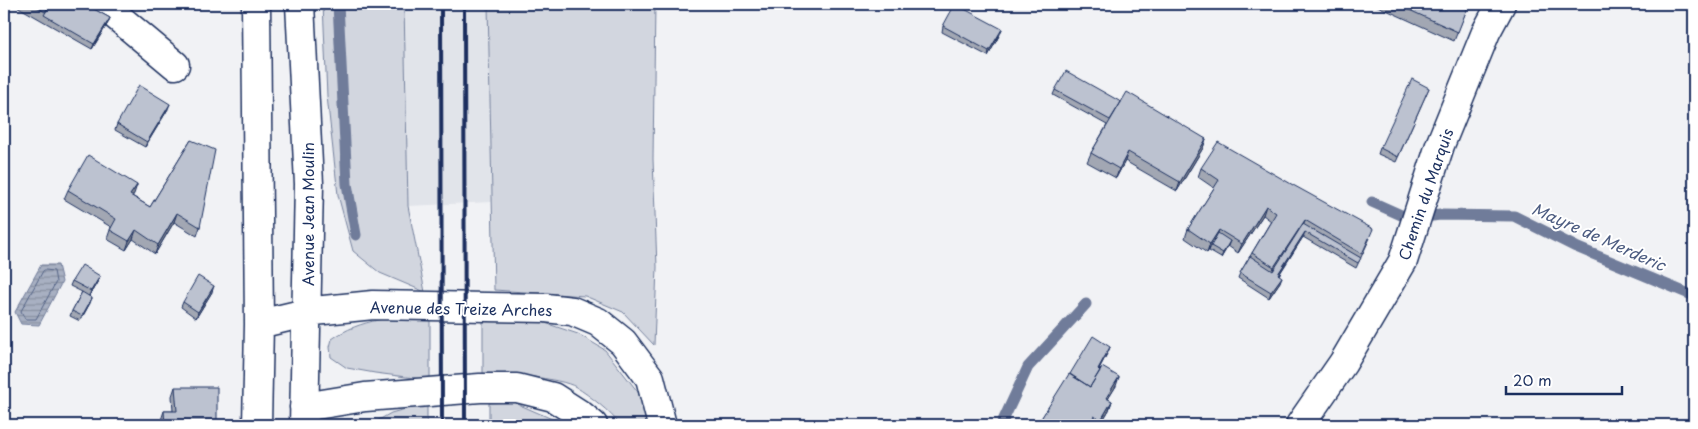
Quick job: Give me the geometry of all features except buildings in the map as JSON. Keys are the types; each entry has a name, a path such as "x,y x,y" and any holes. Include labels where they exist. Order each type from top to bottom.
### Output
{"street":[{"path":"96,4 114,14 175,65"},
{"path":"256,4 259,324 257,425"},
{"name":"Avenue Jean Moulin","path":"300,4 310,184 304,416"},
{"name":"Chemin du Marquis","path":"1300,425 1343,362 1403,261 1440,145 1486,32 1501,4"},
{"name":"Avenue des Treize Arches","path":"259,324 306,313 373,306 546,308 572,311 598,322 623,342 650,378 662,425"},
{"path":"304,416 365,397 480,388 517,388 554,397 593,425"}],"shaded area":[{"path":"323,4 404,4 408,206 425,292 380,273 353,251 338,195 327,96"},
{"path":"404,4 488,4 492,202 408,206"},
{"path":"488,4 655,4 653,159 657,267 654,345 623,312 585,296 494,290"},
{"path":"430,315 430,380 347,368 331,357 330,347 332,339 354,327 391,318"},
{"path":"483,316 533,319 578,334 605,350 638,392 647,416 647,425 620,425 600,404 576,387 558,381 503,375 483,376"},
{"path":"513,402 552,419 560,425 489,425 489,403"},
{"path":"427,403 427,425 370,425 391,413"}],"water":[{"path":"41,265 58,265 62,282 39,325 21,324 15,312"}],"waterway":[{"path":"338,4 347,184 356,235"},
{"name":"Mayre de Merderic","path":"1372,202 1410,219 1440,215 1514,216 1576,247 1694,296"},
{"name":"Mayre de Merderic","path":"1001,425 1028,367 1086,304"}],"railway":[{"path":"441,4 442,425"},
{"path":"464,4 465,425"}]}
